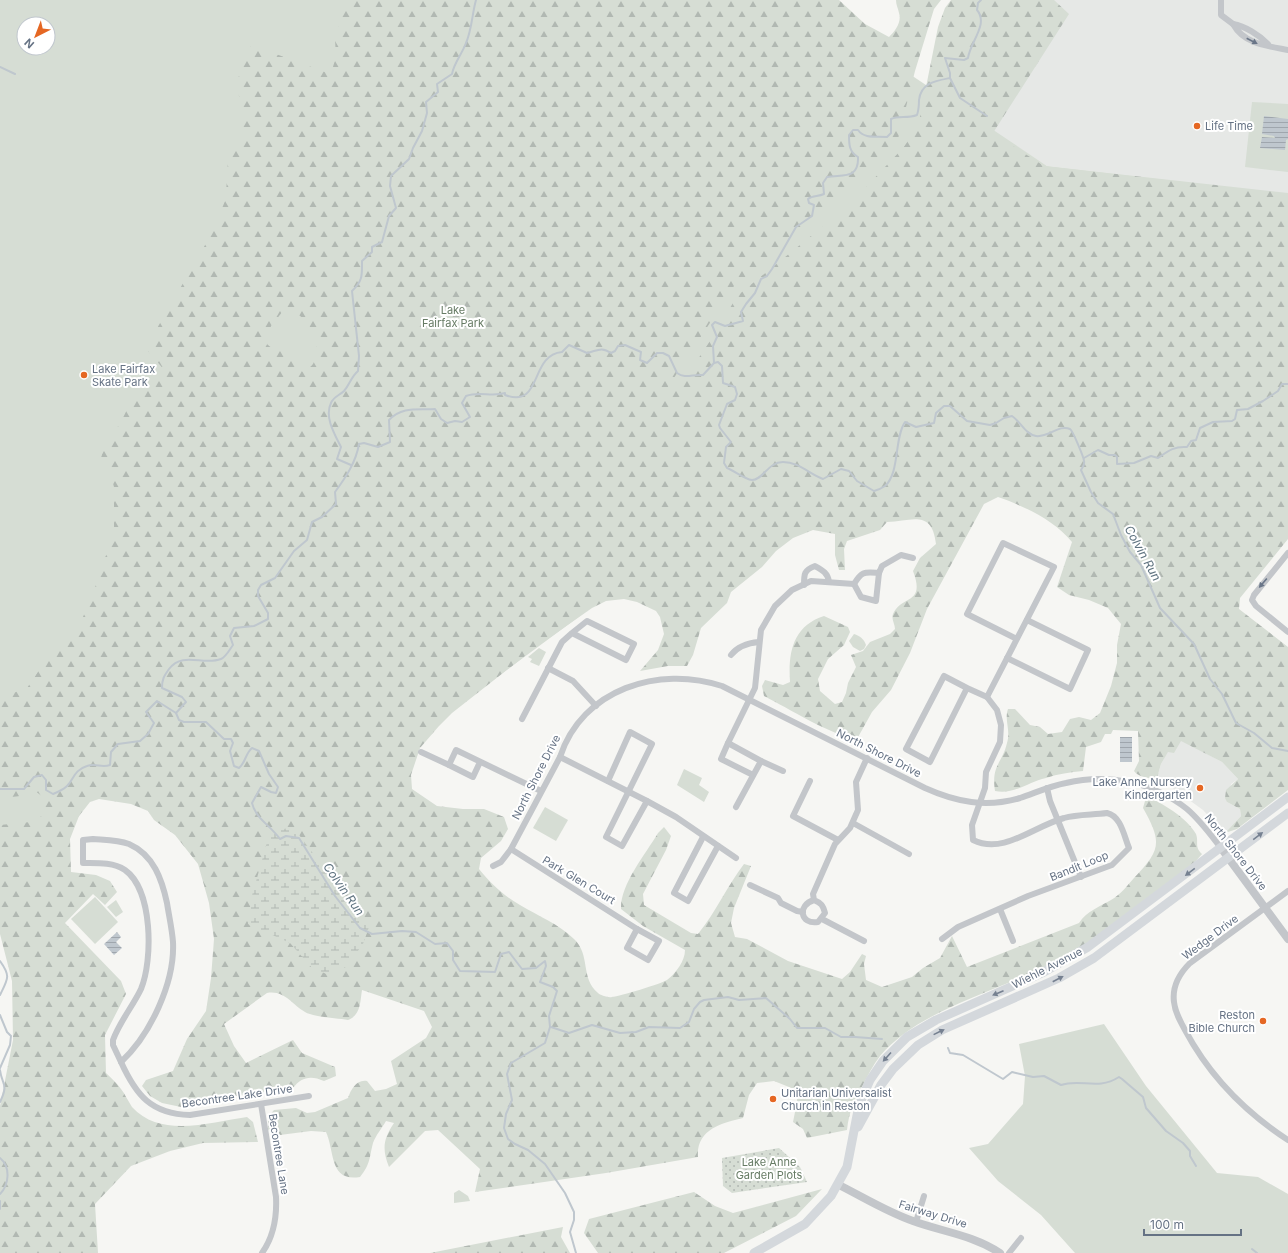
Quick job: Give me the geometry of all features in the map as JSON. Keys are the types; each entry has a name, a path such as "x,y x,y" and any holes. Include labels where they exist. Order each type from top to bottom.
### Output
{"main road":[{"name":"Wiehle Avenue","path":"754,1253 805,1224 823,1207 838,1185 849,1162 859,1104 870,1080 883,1061 907,1037 936,1020 1042,974 1066,960 1103,936 1288,797"},
{"name":"Wiehle Avenue","path":"854,1135 881,1085 893,1069 918,1045 942,1030 1024,995 1076,969 1111,946 1288,813"}],"street":[{"path":"1221,0 1221,15 1233,24 1241,26 1263,39 1268,44 1288,50"},
{"path":"987,696 1017,639 1027,620 1054,567 1003,543 967,614 1017,639"},
{"path":"1288,553 1254,595 1252,600 1256,606 1288,632"},
{"path":"854,584 861,597 876,601 879,573 882,566 901,555 913,558"},
{"path":"804,585 804,575 808,569 815,566 824,571 829,582"},
{"path":"854,584 859,575 865,572 879,573"},
{"path":"753,775 721,759 755,688 758,677 759,642 761,630 775,606 792,590 811,581 854,584"},
{"path":"1007,658 1070,689 1088,650 1027,620"},
{"path":"522,719 562,642 572,633 587,621 634,644 626,660 572,633"},
{"path":"731,655 736,649 743,645 759,642"},
{"path":"548,668 573,681 596,706"},
{"path":"967,688 930,762 906,749 944,676 987,696 997,710 1001,724 1000,742 986,772 985,788 980,804"},
{"name":"North Shore Drive","path":"493,866 501,862 511,849 560,757 563,746 572,733 596,706 614,693 631,686 668,677 683,677 709,682 749,699 943,796 980,804 1004,802 1047,788 1074,781 1095,778 1121,780 1143,786 1163,794 1186,809 1204,826 1288,939"},
{"path":"608,781 630,732 652,744 630,792 606,837 622,846 647,801"},
{"path":"728,743 783,771"},
{"path":"449,765 456,750 541,791"},
{"path":"421,752 473,777 480,762"},
{"path":"560,757 676,817 703,838 736,858"},
{"path":"814,900 813,894 838,840 852,823 858,810 856,782 867,758"},
{"path":"736,807 761,761"},
{"path":"810,781 793,816 838,840"},
{"path":"1047,788 1058,820 1082,877"},
{"name":"Bandit Loop","path":"942,939 958,926 1112,866 1129,848 1118,819 1113,814 1064,817 1005,843 992,845 982,844 973,840 972,831 980,804"},
{"path":"852,823 909,854"},
{"path":"703,838 674,893 688,901 718,846"},
{"name":"Becontree Lake Drive","path":"121,1062 134,1050 165,992 171,966 173,943 171,928 163,884 151,862 136,848 129,844 83,840 83,863 112,864 119,867 129,873 135,881 141,895 149,933 149,961 141,988 113,1040 113,1045 121,1062 129,1079 139,1094 154,1106 171,1113 190,1114 309,1096"},
{"name":"Park Glen Court","path":"511,849 637,929 659,941 648,960 627,948 637,929"},
{"path":"750,885 778,898 780,903 796,911 803,912"},
{"name":"Wedge Drive","path":"1288,891 1190,963 1179,976 1174,1000 1177,1015 1188,1035 1215,1076 1253,1114 1288,1140"},
{"path":"814,900 820,902 824,907 825,913 822,919 818,922 812,923 807,921 803,912 805,905 814,900"},
{"path":"1000,909 1013,941"},
{"path":"822,919 864,942"},
{"name":"Becontree Lane","path":"260,1104 276,1196 277,1210 274,1227 262,1253"},
{"name":"Fairway Drive","path":"838,1185 887,1211 916,1222 964,1235 977,1240 1000,1253"},
{"path":"916,1222 924,1196"},
{"path":"1009,1253 1021,1238"}],"shaded area":[{"path":"1027,0 1288,0 1288,194 1047,166 987,127"},
{"path":"1264,116 1288,119 1288,139 1286,140 1285,150 1260,148 1262,137 1275,138 1274,136 1262,134"},
{"path":"1120,737 1132,737 1132,762 1120,762"},
{"name":"Lake Anne Nursery Kindergarten","path":"1181,740 1222,762 1238,779 1231,784 1227,802 1240,809 1241,816 1225,833 1203,810 1170,786 1154,778 1157,778 1161,764 1168,751"},
{"path":"117,932 121,937 116,942 122,948 114,955 104,944"}],"green space":[{"name":"Lake Fairfax Park","path":"0,0 780,0 908,73 1047,166 1288,194 745,494 393,754 249,559 59,836 0,854"},
{"path":"346,0 839,0 865,24 889,37 896,29 900,20 896,0 941,0 934,9 915,71 897,143 837,204 734,286 668,387 678,389 716,332 737,296 848,206 903,148 918,127 938,27 945,8 951,0 1054,0 1069,14 993,133 1044,166 1288,193 1288,539 1240,598 1239,609 1288,647 1288,790 1237,829 1225,833 1241,816 1240,809 1227,802 1225,798 1226,790 1238,779 1222,762 1181,741 1174,753 1168,752 1161,764 1157,778 1144,777 1138,775 1134,771 1139,761 1138,731 1113,730 1111,734 1105,734 1101,742 1086,747 1083,771 1055,775 1015,790 1002,792 995,791 994,775 1005,750 1008,738 1008,709 1015,709 1030,725 1040,727 1048,734 1062,732 1070,719 1079,717 1091,720 1100,713 1111,686 1117,663 1117,645 1121,624 1108,608 1089,600 1069,595 1057,587 1072,542 1065,534 1048,520 998,497 984,504 927,609 910,653 891,690 872,712 857,739 835,733 764,696 762,686 765,680 783,685 790,682 790,660 799,633 805,626 824,616 848,627 850,632 844,645 828,659 818,679 820,691 835,704 842,702 848,683 856,667 851,655 863,651 870,642 890,634 895,629 892,618 893,614 901,604 914,595 916,582 913,571 920,558 936,544 934,533 925,521 912,519 887,522 880,530 847,541 844,549 845,570 839,570 835,555 835,534 813,530 793,538 776,551 762,567 731,592 727,603 701,628 693,655 687,666 668,666 640,671 658,650 664,634 660,617 656,611 637,602 624,599 606,601 592,608 535,648 452,713 420,748 411,775 412,789 437,806 463,809 484,809 504,817 508,829 501,841 481,858 479,869 508,898 555,925 574,939 582,952 587,974 592,987 598,993 606,997 640,990 667,980 674,974 685,954 685,950 643,926 621,909 625,890 634,870 658,833 664,827 671,836 666,850 643,894 644,905 691,933 698,934 744,864 751,866 734,908 731,923 735,937 747,939 788,961 842,979 850,972 862,954 866,956 864,964 866,980 882,987 912,977 923,968 940,958 952,936 967,967 1079,923 1089,912 1120,893 1143,869 1154,853 1156,838 1154,830 1143,808 1145,801 1151,798 1182,818 1192,828 1196,834 1197,847 1202,854 1195,862 1130,912 1063,958 1017,980 966,1000 941,1012 918,1024 897,1039 880,1056 871,1070 852,1106 847,1130 807,1138 803,1129 793,1122 797,1102 797,1093 794,1089 774,1081 757,1083 749,1095 743,1118 719,1125 706,1134 701,1140 698,1148 698,1157 606,1173 475,1192 480,1169 438,1130 425,1131 389,1167 385,1155 385,1145 390,1129 394,1123 386,1121 374,1140 364,1172 360,1177 350,1177 343,1175 338,1170 326,1132 311,1131 272,1136 268,1129 268,1117 274,1110 296,1108 307,1113 315,1112 348,1098 357,1083 367,1081 375,1091 386,1089 397,1084 391,1061 426,1038 432,1027 424,1011 362,990 358,1011 348,1020 309,1014 300,1009 284,996 267,993 224,1024 234,1046 246,1063 293,1040 302,1053 335,1067 336,1076 324,1081 315,1078 307,1078 299,1081 293,1088 222,1098 181,1107 162,1103 150,1096 142,1086 146,1080 173,1071 187,1039 206,1011 211,978 214,939 209,903 198,864 175,835 154,820 148,811 131,804 99,799 90,802 79,816 70,839 71,872 96,875 110,881 117,892 105,905 93,894 65,923 121,981 126,994 105,1035 106,1073 124,1093 132,1107 144,1117 157,1123 172,1126 187,1126 247,1117 253,1122 258,1142 203,1143 170,1151 131,1166 95,1204 98,1253 0,1253 0,1106 13,1040 12,981 0,934 0,825 30,822 42,816 46,799 35,791 12,797 4,793 0,788 0,689 13,693 27,688 42,666 73,639 95,588 102,563 110,548 114,532 114,487 109,469 101,458 102,453 130,403 139,391 159,379 166,372 147,350 152,337 212,233 225,201 228,170 226,150 241,137 243,128 237,81 251,45 325,72 332,70 336,57 335,39","holes":["289,310 303,318 313,332 317,348 313,364 303,372 291,353 288,351 276,350 267,344 271,326 283,311"]},
{"path":"1252,102 1288,104 1288,172 1245,167"},
{"path":"854,634 862,638 866,645 864,649 860,651 853,647 849,641"},
{"path":"539,648 546,652 539,666 530,662 532,659 528,657"},
{"path":"684,769 702,778 699,785 709,792 704,802 677,785"},
{"path":"545,807 568,820 556,841 533,828"},
{"path":"293,827 369,927 363,944 346,967 329,975 312,968 290,943 248,924 251,899 270,832"},
{"path":"95,897 118,922 95,944 71,919"},
{"path":"116,900 123,912 116,917 107,907"},
{"path":"1104,1024 1146,1086 1217,1173 1258,1177 1288,1194 1288,1253 1075,1253 1041,1215 998,1181 969,1148 988,1144 1023,1104 1025,1076 1019,1044"},
{"name":"Lake Anne Garden Plots","path":"779,1148 800,1167 807,1182 732,1193 723,1186 722,1158"},
{"path":"822,1189 796,1216 724,1253 598,1253 584,1233 589,1219 694,1192 715,1206 733,1213"},
{"path":"459,1190 468,1196 470,1201 454,1203 454,1193"},
{"path":"563,1227 561,1237 570,1253 430,1253"}],"waterway":[{"path":"351,465 337,459 341,447 331,426 329,408 332,401 344,391 358,371 359,356 352,291 360,281 362,261 372,252 372,247 382,242 389,216 396,208 390,186 391,176 409,159 422,131 427,113 426,102 438,92 437,84 452,74 454,66 468,38 476,0"},
{"path":"950,78 950,73 945,58 964,60 968,58 969,52 980,27 980,15 977,10 978,3 981,0"},
{"path":"0,67 15,74"},
{"path":"714,363 713,346 717,337 712,325 715,322 725,326 743,321 741,312 755,293 761,279 767,276 772,269 796,227 812,216 814,205 809,203 808,199 824,194 823,183 827,177 853,173 856,169 858,157 851,150 849,142 849,135 853,130 858,130 867,136 887,137 891,133 891,119 917,115 920,94 926,86 934,82 950,78 960,98 987,116"},
{"name":"Colvin Run","path":"176,713 186,702 182,697 162,688 163,680 167,671 180,661 214,661 223,658 233,645 230,636 234,628 254,626 268,619 268,613 258,596 258,590 261,585 275,578 294,551 307,540 312,522 322,517 336,504 335,492 350,469 356,457 359,444 364,443 378,447 390,442 389,420 405,411 416,409 435,409 441,419 447,423 455,421 462,422 470,417 462,403 466,396 476,394 505,393 505,395 517,397 525,395 531,388 545,362 552,355 562,352 569,345 587,353 602,349 611,353 615,351 618,346 625,345 641,352 640,360 647,363 657,353 663,353 669,356 677,373 683,376 703,375 714,363 718,362 722,366 723,383 735,387 737,394 735,400 727,404 719,425 731,442 726,447 724,463 727,468 752,480 759,477 773,465 783,462 799,466 823,479 841,469 849,471 857,481 874,491 877,490 885,486 893,473 899,437 905,422 916,427 934,423 936,413 944,406 950,406 967,421 990,425 1012,416 1029,433 1036,436 1045,435 1062,428 1070,429 1076,439 1084,459 1084,464 1081,470 1091,492 1098,503 1113,514 1121,535 1130,552 1141,565 1160,608 1194,644 1210,679 1222,694 1236,723 1254,733 1272,748 1288,751"},
{"path":"1084,458 1098,450 1109,455 1115,455 1117,457 1117,464 1134,463 1151,456 1158,458 1175,448 1187,447 1191,441 1196,440 1200,428 1213,422 1232,421 1235,419 1237,410 1248,409 1278,391 1282,384 1288,384"},
{"name":"Colvin Run","path":"0,789 24,789 34,777 42,775 46,780 46,790 53,794 65,787 79,770 90,765 110,765 111,752 118,744 140,741 148,734 154,723 146,712 157,701 176,713 179,720 184,722 206,722 224,739 231,739 233,743 230,751 234,766 239,768 252,748 259,751 269,774 278,787 276,793 261,787 252,803 254,809 260,818 280,839 286,836 299,838 335,896 360,928 372,934 402,931 416,932 435,944 447,943 453,951 453,960 460,971 495,972 501,954 509,952 522,969 536,968 545,961 546,966 540,982 553,987 557,991 549,1016 550,1027 545,1043 511,1063 507,1074 512,1100 506,1114 504,1128 508,1139 528,1150 545,1164 565,1193 574,1212 574,1220 570,1232 576,1253"},
{"path":"0,961 7,974 5,985 0,995"},
{"path":"551,1027 569,1033 592,1025 620,1033 636,1032 649,1027 680,1028 689,1022 694,1009 704,1000 728,997 739,1000 766,998 790,1019 797,1028 825,1028 841,1037 882,1039"},
{"path":"0,1015 7,1032 11,1036 10,1045 0,1068"},
{"path":"948,1048 950,1053 963,1055 1003,1079 1012,1072 1033,1077 1044,1076 1061,1085 1068,1083 1096,1084 1111,1081 1119,1077 1143,1097 1146,1108 1166,1131 1183,1143 1190,1151 1190,1156 1196,1166"},
{"path":"0,1070 4,1085 3,1096 0,1102"},
{"path":"0,1158 6,1166 8,1176 5,1186 0,1194"},
{"path":"0,1201 0,1209"},
{"path":"1252,1249 1257,1253"}],"place":[{"name":"Life Time","path":"1197,126"},
{"name":"Lake Fairfax Skate Park","path":"84,375"},
{"name":"Lake Anne Nursery Kindergarten","path":"1200,788"},
{"name":"Reston Bible Church","path":"1263,1021"},
{"name":"Unitarian Universalist Church in Reston","path":"773,1099"}]}
